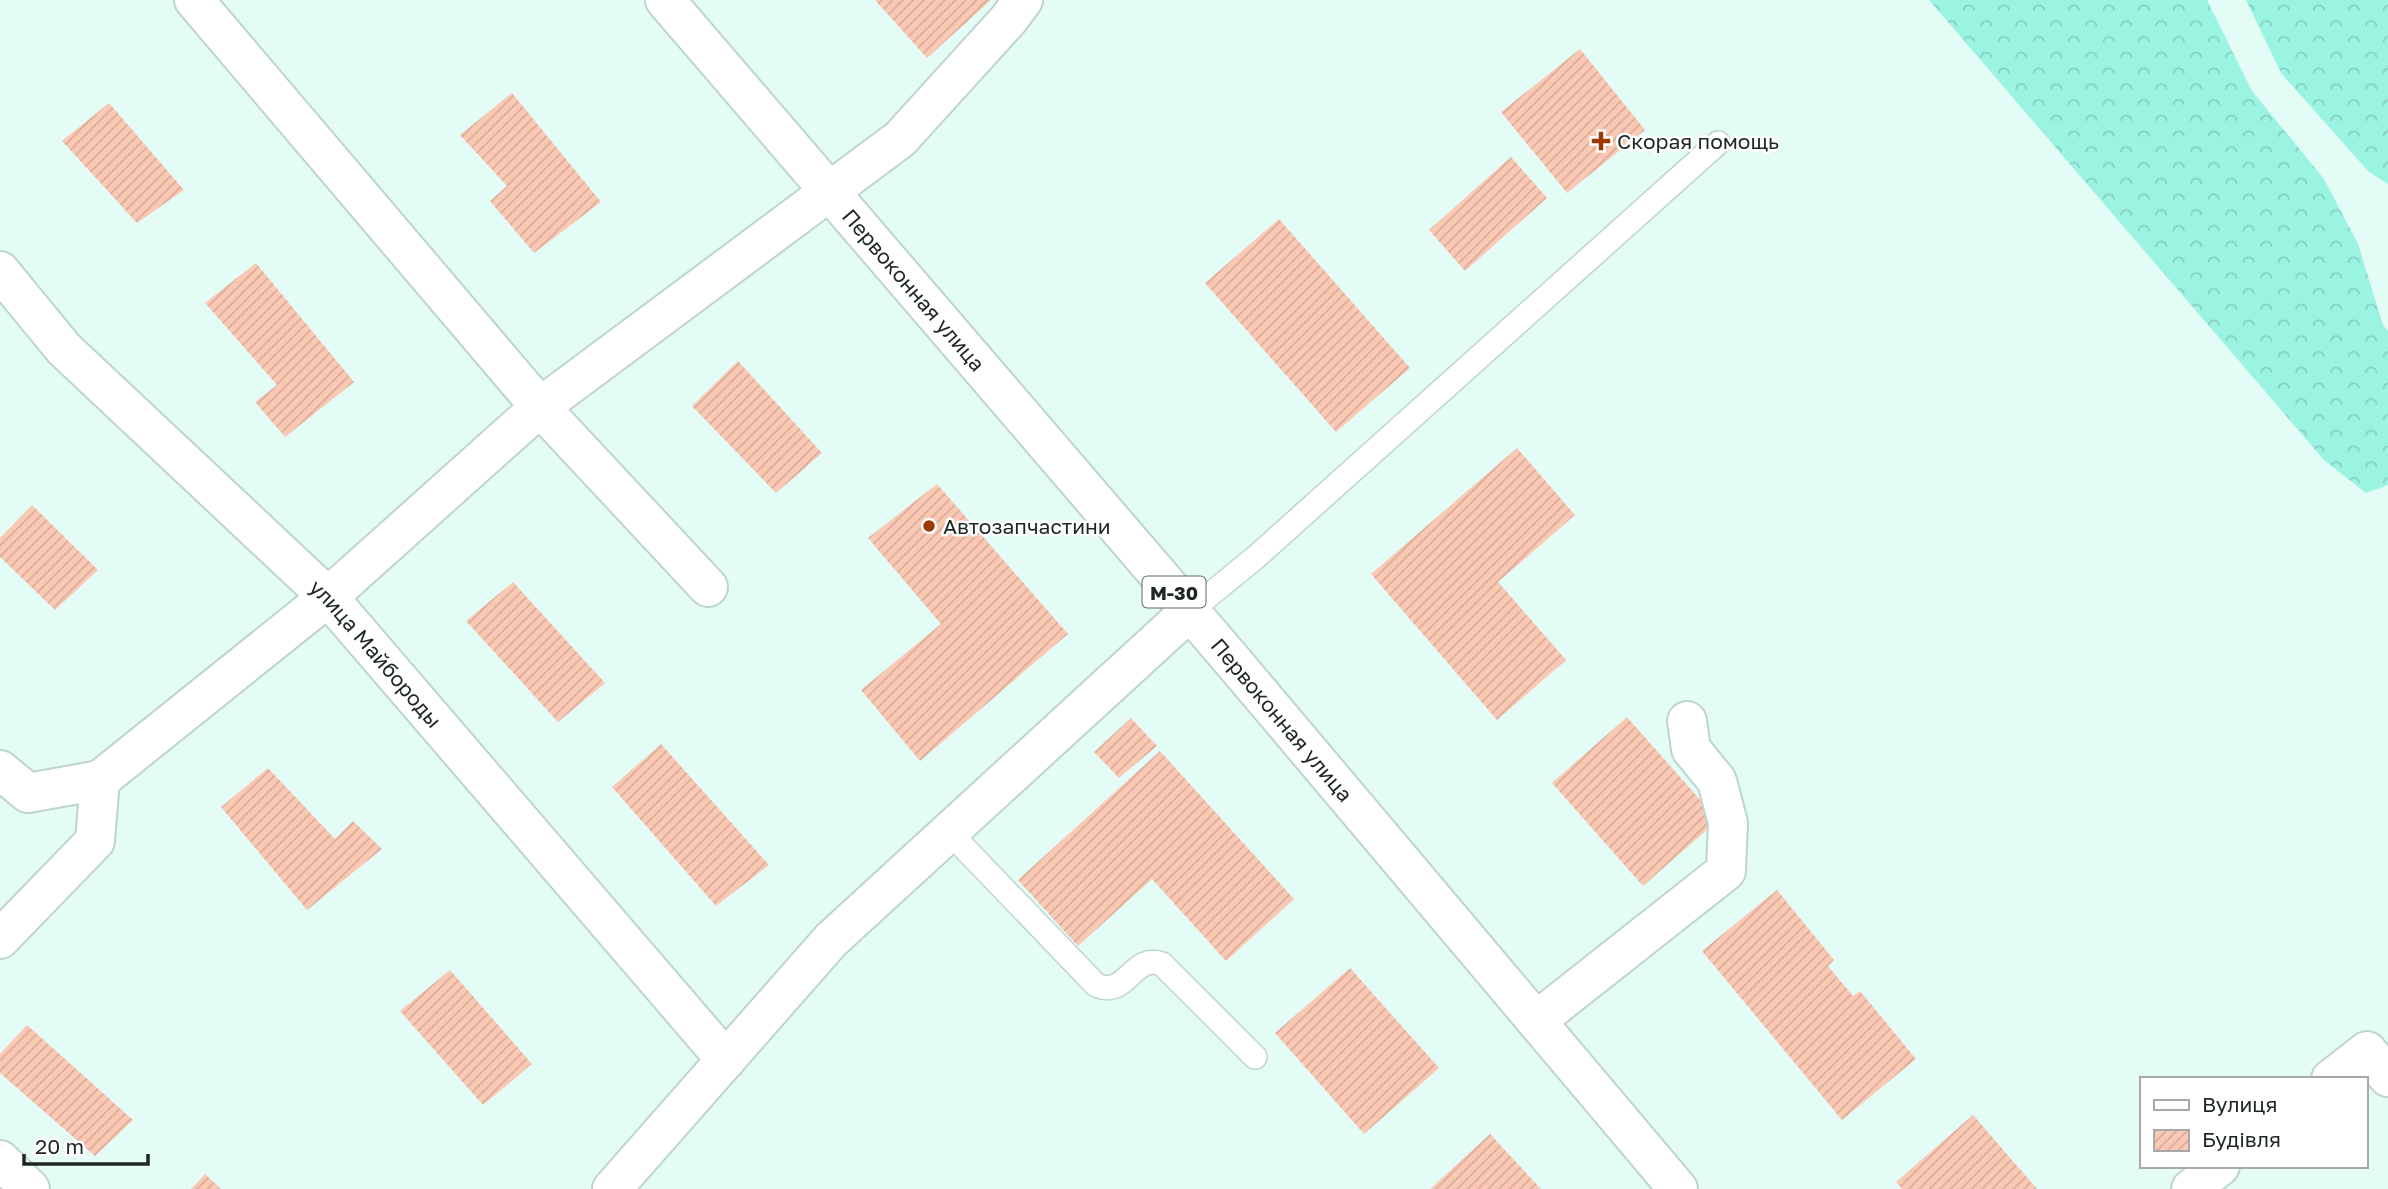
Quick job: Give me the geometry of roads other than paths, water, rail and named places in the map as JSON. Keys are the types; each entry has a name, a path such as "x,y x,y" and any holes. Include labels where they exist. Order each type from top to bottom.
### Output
{"main road":[{"path":"194,0 540,407 708,587"},
{"name":"Первоконная улица","path":"665,0 1190,611 1678,1189"},
{"path":"0,770 28,793 100,780 328,597 540,407 900,139 1009,19 1023,0"},
{"name":"улица Майбороды","path":"0,271 64,349 328,597 726,1060"},
{"path":"612,1189 831,940 1190,611"},
{"path":"1536,1021 1726,872 1728,823 1717,781 1691,749 1687,721"},
{"path":"0,939 95,841 100,780"},
{"path":"2334,1077 2367,1051 2388,1077"},
{"path":"0,1160 30,1189"},
{"path":"2191,1189 2217,1168"}],"lane":[{"path":"1190,611 1256,557 1718,143"},
{"path":"950,833 1096,985 1105,989 1115,988 1145,963 1154,961 1162,964 1255,1057"}],"place":[{"name":"Скорая помощь","path":"1601,141"},
{"name":"Автозапчастини","path":"929,526"}]}
